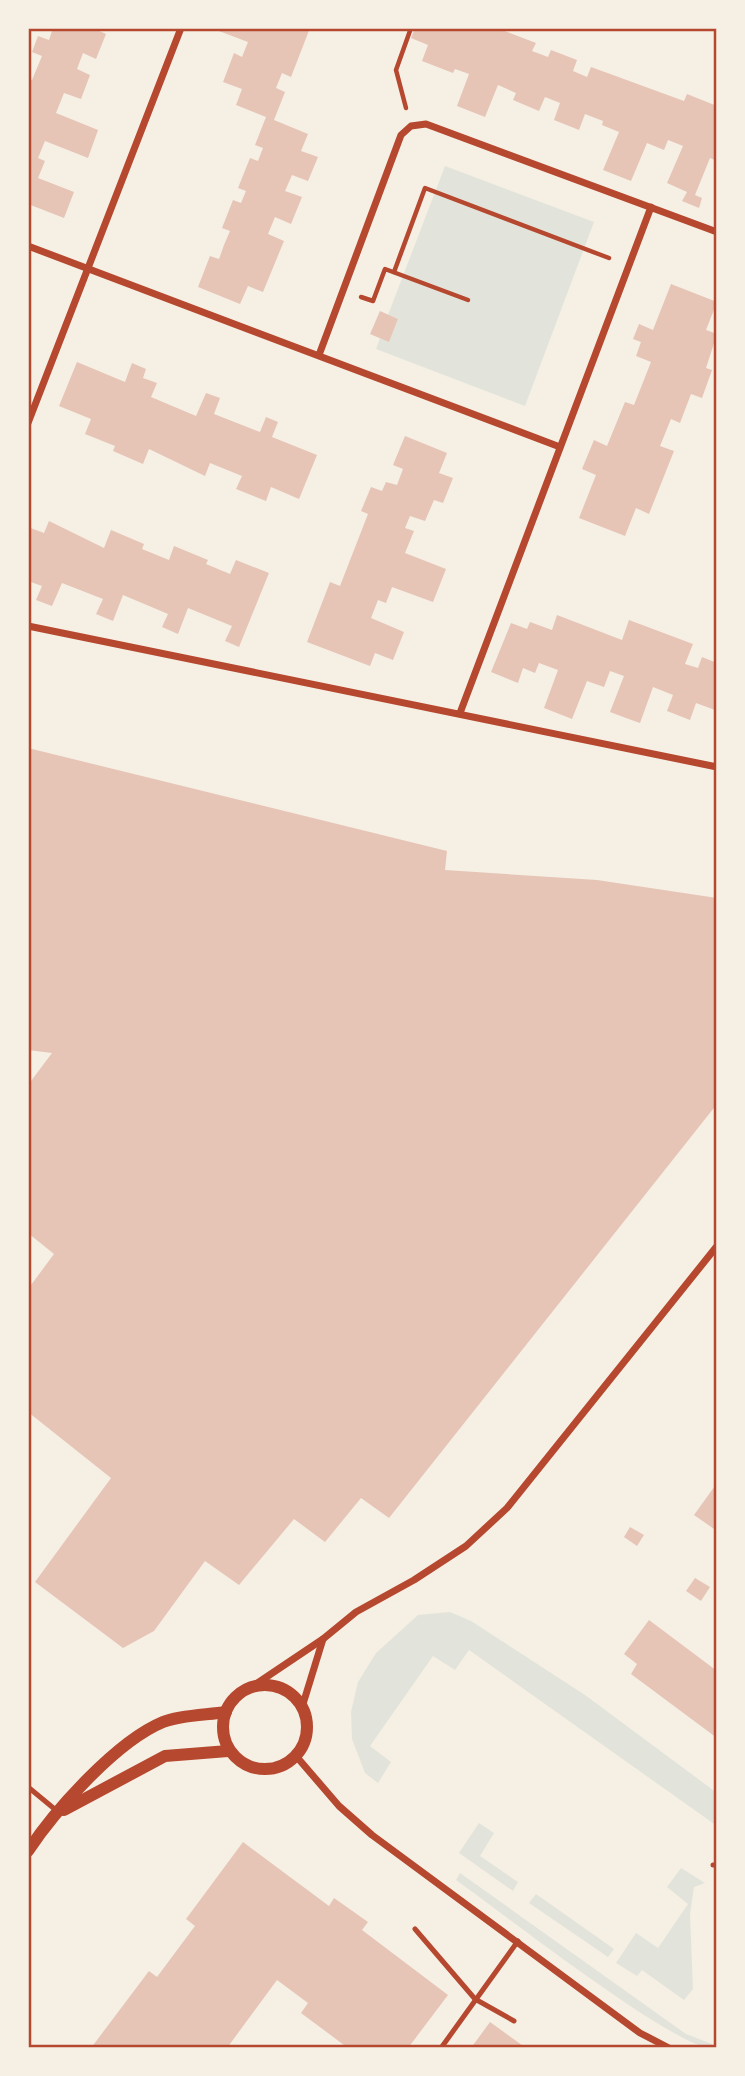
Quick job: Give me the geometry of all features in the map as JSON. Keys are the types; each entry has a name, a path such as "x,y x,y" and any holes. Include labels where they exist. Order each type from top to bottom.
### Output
{"street":[{"path":"28,423 181,28"},
{"path":"319,355 401,135 411,126 426,124 717,232"},
{"path":"460,713 651,207"},
{"path":"28,246 560,447"},
{"path":"28,626 717,767"},
{"path":"228,1751 223,1736 226,1712 242,1691 323,1639 356,1612 414,1580 466,1546 507,1508 717,1246"},
{"path":"60,1813 165,1756 228,1751 259,1769 272,1769 296,1756 308,1720 303,1704 323,1639"},
{"path":"256,1684 276,1684 303,1704"},
{"path":"28,1851 88,1775 163,1722 226,1712"},
{"path":"296,1756 330,1798 372,1835 640,2033 669,2048"}],"lane":[{"path":"28,1787 60,1813"},
{"path":"415,1929 475,1999 514,2021"},
{"path":"441,2048 518,1941"}],"path":[{"path":"411,28 396,70 411,126"},
{"path":"394,272 425,188 628,266"},
{"path":"344,292 373,301 385,269 468,300"}],"shaded area":[{"path":"445,166 594,222 525,406 376,349 380,338 389,341 398,319 388,315"},
{"path":"450,1612 471,1621 585,1695 717,1793 717,1826 469,1650 455,1670 433,1656 370,1746 391,1762 378,1783 365,1773 352,1739 351,1712 358,1682 376,1653 418,1615"},
{"path":"479,1823 494,1833 480,1856 518,1882 513,1891 459,1853"},
{"path":"681,1868 705,1883 694,1887 690,1914 693,1989 684,2000 642,1970 637,1976 616,1963 636,1933 658,1948 688,1904 667,1887"},
{"path":"460,1873 686,2034 712,2044 711,2048 691,2042 662,2026 585,1975 456,1880"},
{"path":"536,1894 614,1949 608,1957 529,1903"}],"building":[{"path":"53,28 93,28 106,34 96,59 83,53 77,69 90,75 81,99 64,93 56,113 98,130 88,158 45,141 38,158 45,161 38,178 74,192 64,218 28,204 28,78 32,80 42,56 32,52 38,36 49,40"},
{"path":"211,28 310,28 291,77 282,73 276,88 285,92 274,120 308,134 301,151 318,157 308,181 292,175 285,191 302,197 291,224 275,217 268,234 284,241 263,292 248,286 240,304 198,287 210,256 219,259 230,231 222,228 233,200 241,203 246,191 238,188 250,158 258,161 263,148 255,145 266,117 236,105 242,89 223,82 234,53 242,57 248,42"},
{"path":"415,28 497,28 536,43 532,51 548,57 551,50 577,60 573,71 587,77 591,67 684,101 687,94 717,106 717,161 710,158 695,195 702,198 699,208 682,201 687,192 667,183 683,146 668,140 664,150 647,143 631,181 603,170 619,132 602,125 603,121 585,114 579,130 554,120 560,103 545,97 539,111 513,100 516,93 498,85 485,117 457,106 469,74 455,69 453,73 422,61 428,45 411,38"},
{"path":"671,284 717,302 706,330 717,334 706,368 712,370 702,398 691,394 680,423 671,419 660,446 674,451 649,514 636,508 625,536 579,518 596,475 582,469 594,440 607,446 625,402 634,405 651,362 636,356 641,342 633,339 639,324 653,330"},
{"path":"380,311 398,319 389,342 370,334"},
{"path":"77,362 125,382 132,363 146,369 143,378 157,383 151,397 196,416 206,393 220,398 214,414 260,432 266,417 278,422 272,437 317,455 299,499 271,487 266,501 236,489 242,476 210,463 205,476 149,449 143,464 113,451 115,446 85,434 91,419 59,406"},
{"path":"405,436 447,453 439,473 453,478 443,503 434,500 425,521 410,516 405,528 414,531 405,553 446,569 433,602 392,587 386,603 378,600 371,618 404,632 393,660 375,653 370,666 307,642 330,582 340,586 368,514 361,511 371,487 382,491 386,482 397,485 403,469 393,465"},
{"path":"49,521 104,548 111,530 144,544 142,549 169,560 174,546 208,560 206,564 230,574 236,560 269,573 239,647 225,641 232,626 188,608 178,634 162,627 168,614 123,595 113,621 96,614 103,599 62,583 52,606 36,600 42,586 28,581 28,527 44,533"},
{"path":"557,615 622,640 629,620 693,644 685,664 698,668 702,657 717,663 715,710 696,703 690,720 667,711 673,695 653,687 640,723 626,718 610,712 624,676 610,671 604,687 587,681 572,719 544,708 558,670 539,663 535,673 523,668 518,683 491,672 511,623 527,629 530,622 552,630"},
{"path":"28,748 447,851 445,870 597,880 717,898 717,1104 389,1518 361,1498 325,1542 294,1519 239,1585 205,1561 154,1631 123,1648 35,1582 111,1478 28,1412 28,1289 54,1254 28,1233 28,1085 52,1053 28,1050"},
{"path":"717,1483 717,1531 694,1515"},
{"path":"630,1527 644,1535 637,1546 624,1537"},
{"path":"695,1578 710,1587 701,1601 686,1591"},
{"path":"649,1620 717,1671 717,1738 631,1674 637,1664 624,1654"},
{"path":"243,1842 329,1906 334,1898 368,1922 362,1930 448,1995 408,2048 348,2048 301,2013 308,2003 277,1980 227,2048 91,2048 149,1971 157,1977 195,1926 186,1919"},
{"path":"490,2022 526,2048 471,2048"}]}
